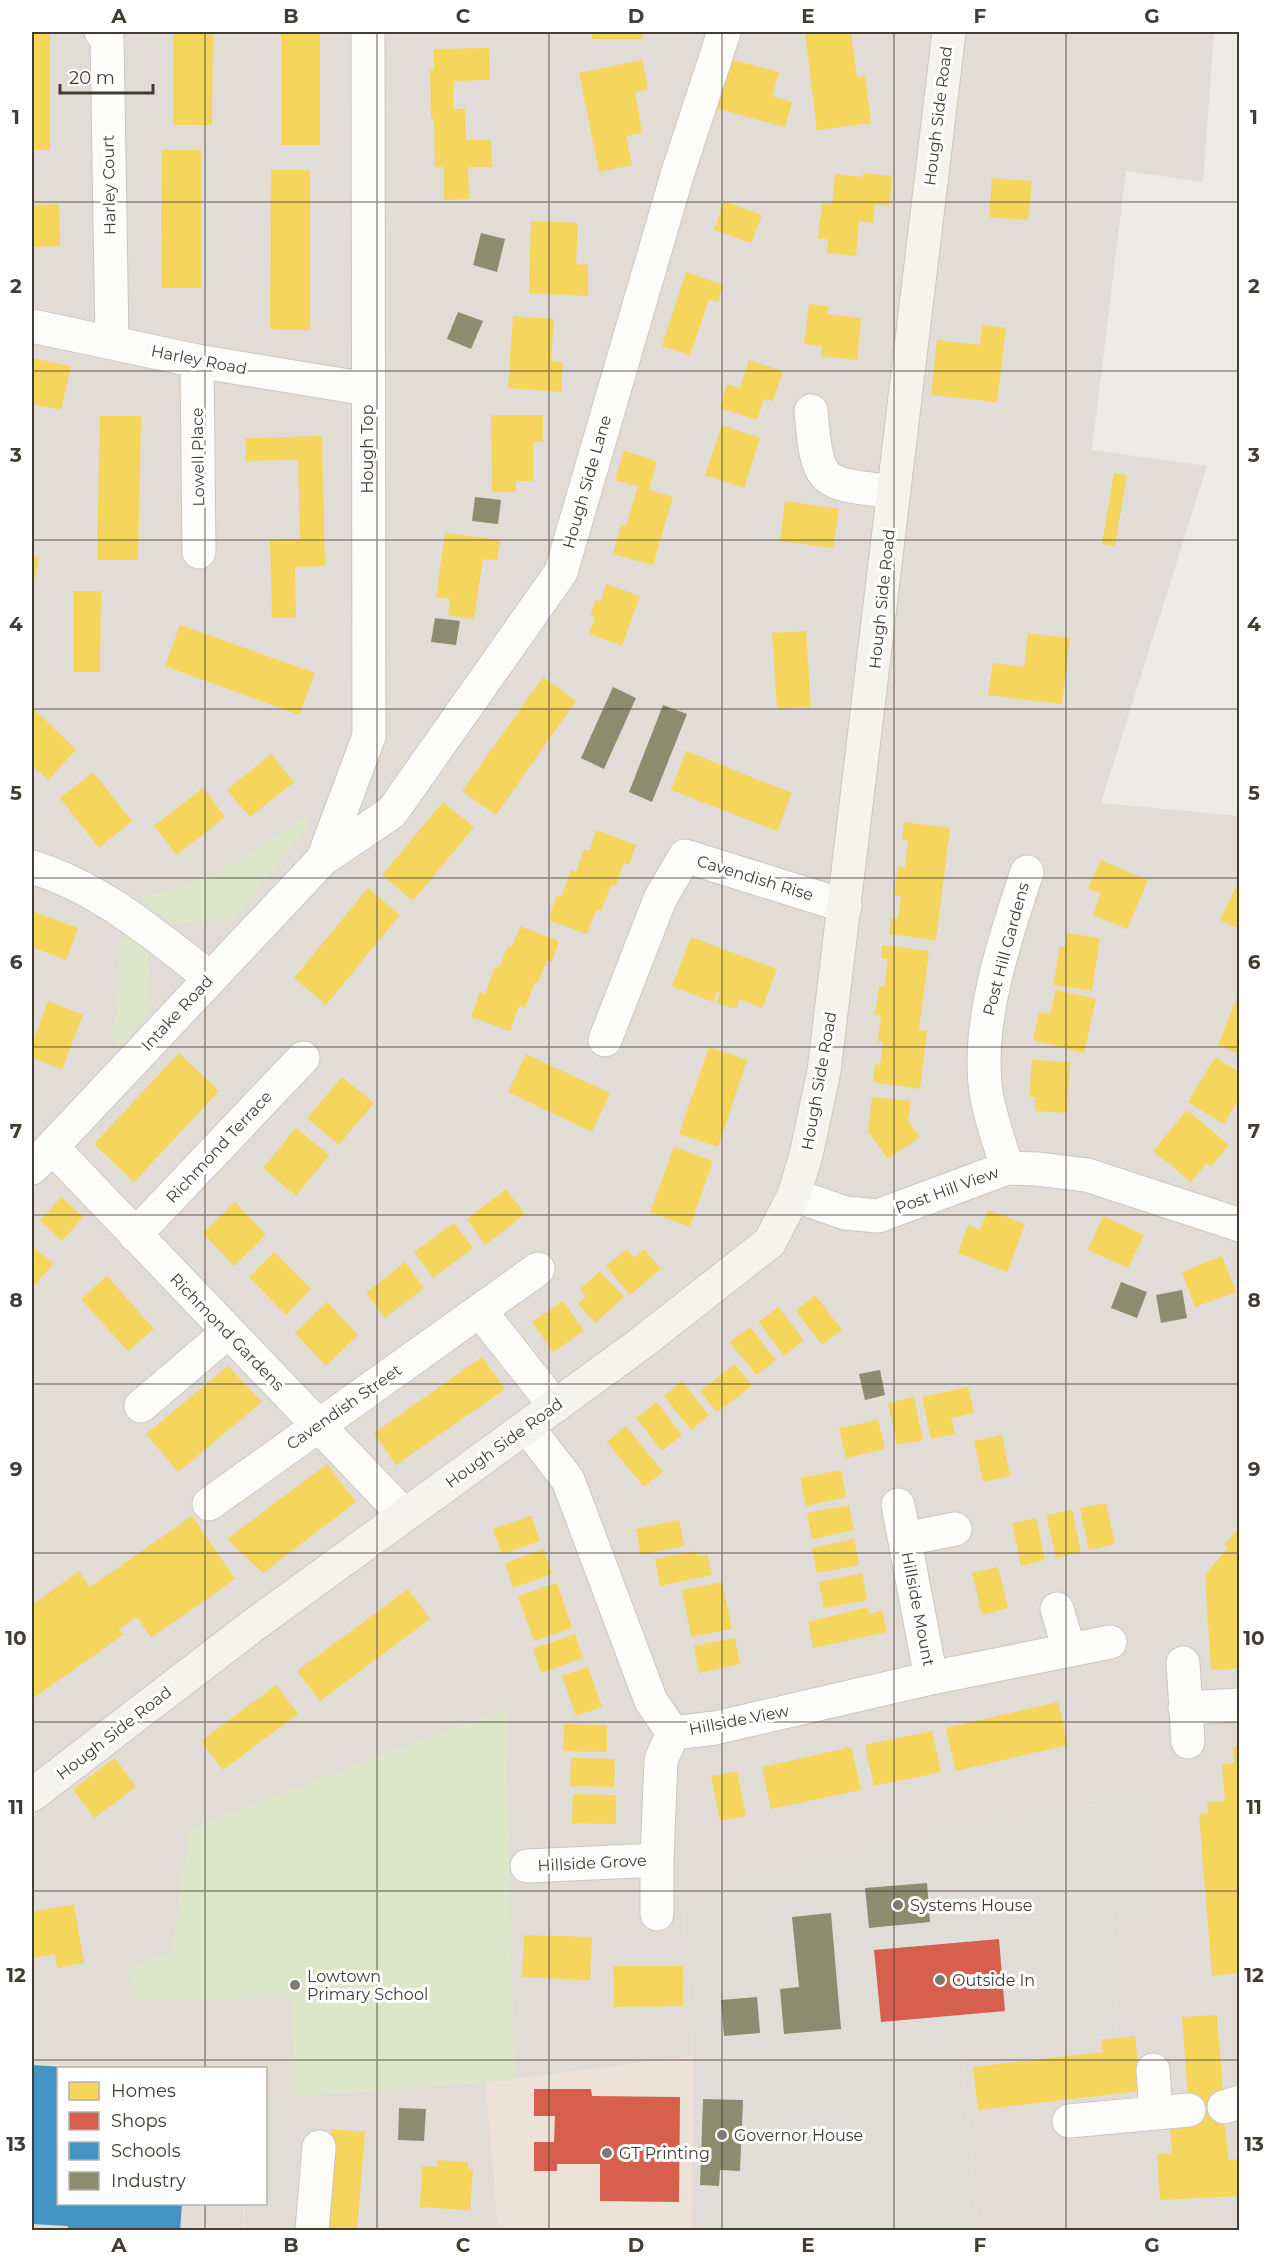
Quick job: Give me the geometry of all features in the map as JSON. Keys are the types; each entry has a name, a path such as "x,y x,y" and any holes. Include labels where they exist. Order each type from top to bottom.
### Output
{"main road":[{"name":"Hough Side Road","path":"32,1795 250,1628 726,1279 770,1242 794,1195 806,1155 824,1071 949,32"}],"street":[{"name":"Harley Court","path":"100,32 107,36 112,342"},
{"name":"Hough Top","path":"323,859 369,736 368,32"},
{"name":"Hough Side Lane","path":"323,859 392,812 561,572 678,172 724,32"},
{"name":"Harley Road","path":"32,326 197,361 367,388"},
{"name":"Lowell Place","path":"197,361 200,552"},
{"path":"811,411 815,455 821,470 832,482 893,492"},
{"name":"Cavendish Rise","path":"605,1040 660,899 685,856 845,906"},
{"name":"Intake Road","path":"42,1157 323,859"},
{"path":"32,867 55,874 122,910 210,978"},
{"name":"Post Hill Gardens","path":"1007,1168 986,1092 986,1022 1008,929 1027,872"},
{"name":"Richmond Terrace","path":"135,1235 303,1058"},
{"name":"Richmond Gardens","path":"42,1157 135,1235 404,1515"},
{"name":"Post Hill View","path":"794,1195 846,1213 878,1216 1007,1168 1087,1175 1239,1225"},
{"name":"Cavendish Street","path":"209,1504 538,1269"},
{"path":"480,1311 555,1406"},
{"path":"141,1406 228,1332"},
{"name":"Hillside View","path":"527,1427 568,1480 651,1701 672,1733 715,1728 931,1678 1110,1642"},
{"name":"Hillside Mount","path":"898,1504 931,1678"},
{"name":"Hillside Mount","path":"905,1539 955,1529"},
{"path":"1058,1609 1069,1649"},
{"path":"1183,1663 1188,1742"},
{"path":"1185,1708 1239,1705"},
{"name":"Hillside Grove","path":"657,1914 661,1760 672,1733"},
{"name":"Hillside Grove","path":"526,1866 657,1860"},
{"path":"1153,2070 1156,2112"},
{"path":"1069,2121 1189,2109"},
{"path":"312,2230 319,2147"}],"shaded area":[{"path":"32,32 1214,32 1203,182 1126,171 1092,450 1207,466 1101,803 1239,816 1239,2230 978,2230 962,2054 1117,2035 1112,1912 1154,1908 1148,1796 983,1824 716,1889 683,1914 693,2056 514,2080 505,1709 189,1829 173,1952 32,2002"},
{"name":"Lowtown Primary School","path":"506,1709 514,2080 267,2099 267,2067 57,2067 57,2205 245,2205 243,2230 32,2230 32,2002 173,1952 189,1829"},
{"path":"1149,1796 1154,1908 1112,1912 1117,2035 962,2054 978,2230 692,2230 693,2056 683,1914 716,1889 983,1824"},
{"path":"693,2056 692,2230 498,2230 486,2082"},
{"path":"486,2082 498,2230 244,2230 245,2205 267,2205 267,2099"}],"green space":[{"path":"305,816 310,823 234,918 172,924 145,903 143,896 187,884 228,866 268,843"},
{"path":"120,937 137,940 148,955 151,1010 120,1047 111,1039 118,1006"},
{"name":"Lowtown Primary School","path":"506,1709 514,2080 296,2096 290,1997 138,1999 127,1968 173,1952 189,1829"}],"building: Homes":[{"path":"173,32 213,32 212,125 173,125"},
{"path":"281,32 320,32 320,145 281,145"},
{"path":"593,32 642,32 642,39 592,39"},
{"path":"805,32 851,32 857,77 865,76 871,123 817,130"},
{"path":"32,33 50,33 50,150 32,150"},
{"path":"489,48 490,80 453,81 453,109 465,109 466,140 491,140 492,167 468,167 469,199 444,200 444,167 435,167 434,119 431,119 430,70 434,70 434,49"},
{"path":"729,59 779,72 772,96 792,102 785,127 715,108"},
{"path":"642,60 648,89 635,92 642,133 626,136 632,165 599,172 579,73"},
{"path":"162,150 201,150 201,288 161,288"},
{"path":"271,170 310,170 310,330 270,329"},
{"path":"863,173 892,176 889,206 875,204 873,223 859,221 856,256 827,253 828,239 818,239 822,203 832,204 835,174 863,177"},
{"path":"992,178 1032,181 1028,220 989,217"},
{"path":"724,201 762,215 751,243 714,230"},
{"path":"59,204 60,246 32,247 32,205"},
{"path":"531,221 578,223 576,264 588,265 588,296 529,293"},
{"path":"686,272 723,285 718,302 709,299 690,355 662,346"},
{"path":"809,304 828,306 827,314 861,318 857,360 821,356 822,346 804,344"},
{"path":"513,316 554,319 551,361 563,362 561,392 508,388"},
{"path":"982,325 1006,328 997,402 931,395 937,340 980,345"},
{"path":"32,358 71,366 61,410 32,404"},
{"path":"749,360 783,371 773,401 764,399 757,420 720,408 727,384 740,388"},
{"path":"491,415 543,415 543,442 533,442 533,481 516,481 516,492 492,492"},
{"path":"100,416 141,416 138,560 97,560"},
{"path":"722,425 760,438 744,488 705,475"},
{"path":"322,436 325,566 295,567 296,618 272,618 270,540 300,539 298,460 246,461 245,438"},
{"path":"624,451 657,461 649,490 673,497 653,565 613,554 621,525 626,526 638,486 615,480"},
{"path":"1114,473 1127,475 1115,546 1102,544"},
{"path":"785,501 839,509 833,548 780,541"},
{"path":"445,533 500,540 497,560 483,559 474,619 448,615 450,599 436,597"},
{"path":"32,555 39,557 33,590 32,590"},
{"path":"606,584 640,596 622,646 589,634 595,617 590,615 596,600 601,601"},
{"path":"73,591 101,591 100,672 73,672"},
{"path":"180,625 315,673 299,715 165,666"},
{"path":"806,631 811,707 777,709 772,633"},
{"path":"1028,633 1070,638 1062,704 988,695 993,663 1024,667"},
{"path":"543,677 576,701 496,815 462,791"},
{"path":"33,708 76,750 48,780 32,765"},
{"path":"686,751 792,793 777,831 671,790"},
{"path":"271,754 294,782 250,817 227,790"},
{"path":"93,772 132,821 99,848 60,798"},
{"path":"203,788 225,817 177,855 154,826"},
{"path":"443,802 474,827 413,901 382,875"},
{"path":"904,822 950,828 936,940 889,934 891,918 898,919 901,896 894,895 898,867 905,868 908,840 902,839"},
{"path":"596,830 636,845 629,865 624,863 615,887 611,885 601,911 596,910 587,934 548,920 557,895 561,897 571,870 576,872 584,849 589,851"},
{"path":"1101,860 1148,880 1127,929 1093,915 1101,894 1088,888"},
{"path":"1239,881 1239,929 1220,920"},
{"path":"368,888 400,915 326,1005 294,978"},
{"path":"32,911 78,928 66,960 32,947"},
{"path":"520,926 559,941 552,962 547,960 525,1008 519,1006 510,1031 471,1017 480,992 485,994 495,967 499,968 508,946 512,947"},
{"path":"1067,933 1100,938 1092,991 1053,985 1060,946 1065,947"},
{"path":"691,937 777,969 762,1008 739,999 736,1009 717,1003 719,992 717,991 713,1002 672,986"},
{"path":"882,945 929,951 919,1030 927,1031 920,1089 873,1082 875,1064 880,1065 883,1042 878,1042 881,1015 875,1015 879,986 884,987 888,959 881,958"},
{"path":"1056,990 1096,999 1084,1053 1033,1040 1039,1012 1050,1014"},
{"path":"1239,993 1239,1054 1218,1045"},
{"path":"48,1001 83,1015 62,1069 32,1058 32,1044"},
{"path":"709,1047 747,1060 718,1147 679,1134"},
{"path":"179,1053 219,1091 134,1182 94,1144"},
{"path":"526,1054 610,1093 592,1132 508,1092"},
{"path":"1215,1057 1239,1072 1239,1103 1237,1102 1224,1124 1188,1102"},
{"path":"1032,1060 1070,1062 1067,1113 1035,1111 1035,1097 1029,1097"},
{"path":"342,1077 374,1103 339,1145 307,1118"},
{"path":"872,1097 911,1101 908,1120 920,1137 888,1159 868,1131"},
{"path":"1187,1110 1229,1145 1211,1167 1207,1163 1191,1182 1153,1151"},
{"path":"296,1128 329,1155 296,1196 263,1168"},
{"path":"674,1147 713,1161 690,1227 650,1212"},
{"path":"506,1189 525,1214 485,1245 467,1219"},
{"path":"61,1197 83,1217 62,1241 40,1221"},
{"path":"235,1202 266,1235 234,1266 203,1233"},
{"path":"988,1210 1025,1224 1007,1272 958,1253 968,1225 980,1230"},
{"path":"1103,1216 1144,1235 1128,1268 1088,1250"},
{"path":"454,1223 473,1248 433,1278 414,1252"},
{"path":"32,1246 53,1264 32,1288"},
{"path":"627,1249 634,1258 644,1249 661,1269 630,1295 606,1266"},
{"path":"274,1252 311,1289 286,1315 249,1277"},
{"path":"1222,1256 1236,1292 1195,1307 1182,1272"},
{"path":"405,1262 424,1288 385,1318 366,1293"},
{"path":"600,1271 624,1297 595,1323 578,1304 586,1296 580,1289"},
{"path":"107,1276 154,1329 128,1351 81,1299"},
{"path":"815,1295 842,1330 822,1345 796,1311"},
{"path":"563,1301 584,1331 553,1352 532,1322"},
{"path":"327,1302 358,1335 326,1366 295,1333"},
{"path":"778,1307 804,1340 784,1356 759,1322"},
{"path":"750,1327 776,1360 756,1375 730,1342"},
{"path":"482,1357 505,1389 396,1465 374,1433"},
{"path":"735,1364 752,1386 717,1412 700,1391"},
{"path":"228,1366 262,1402 178,1472 146,1434"},
{"path":"682,1381 709,1416 691,1430 664,1396"},
{"path":"968,1387 974,1413 951,1418 955,1434 931,1439 922,1397"},
{"path":"914,1397 923,1440 897,1445 888,1403"},
{"path":"657,1402 682,1435 662,1451 636,1418"},
{"path":"878,1420 885,1449 846,1458 839,1428"},
{"path":"626,1426 663,1472 644,1487 607,1442"},
{"path":"1002,1435 1010,1476 983,1482 974,1441"},
{"path":"327,1464 356,1502 263,1573 227,1539"},
{"path":"841,1470 846,1497 806,1506 800,1478"},
{"path":"1106,1503 1115,1544 1089,1550 1080,1508"},
{"path":"849,1505 854,1530 812,1539 807,1513"},
{"path":"1072,1510 1081,1552 1056,1558 1046,1515"},
{"path":"192,1516 235,1579 151,1638 137,1617 119,1629 123,1635 32,1699 32,1605 79,1571 90,1587"},
{"path":"531,1516 540,1541 502,1554 493,1529"},
{"path":"1036,1518 1045,1560 1021,1566 1012,1523"},
{"path":"679,1520 684,1546 641,1555 636,1529"},
{"path":"1239,1527 1239,1668 1211,1670 1205,1575 1228,1548 1224,1546"},
{"path":"854,1539 859,1565 817,1573 812,1548"},
{"path":"544,1549 552,1574 513,1588 505,1563"},
{"path":"696,1551 697,1556 707,1554 712,1575 660,1586 655,1559"},
{"path":"998,1567 1008,1608 982,1615 972,1573"},
{"path":"862,1573 867,1600 824,1608 819,1582"},
{"path":"722,1582 732,1629 691,1637 682,1590"},
{"path":"557,1583 572,1628 534,1641 518,1596"},
{"path":"408,1589 430,1619 320,1701 297,1671"},
{"path":"868,1607 869,1614 882,1611 887,1632 813,1648 808,1622"},
{"path":"575,1634 583,1658 541,1673 533,1649"},
{"path":"735,1638 740,1664 699,1673 694,1646"},
{"path":"588,1667 602,1707 576,1716 562,1676"},
{"path":"276,1685 298,1714 223,1770 201,1741"},
{"path":"1058,1702 1068,1745 956,1771 946,1728"},
{"path":"564,1724 607,1725 607,1752 563,1751"},
{"path":"932,1731 941,1772 874,1786 865,1745"},
{"path":"1239,1746 1239,1973 1212,1976 1199,1814 1208,1813 1207,1802 1225,1801 1222,1764 1234,1763 1233,1747"},
{"path":"851,1747 861,1790 771,1809 762,1767"},
{"path":"115,1758 136,1787 94,1818 73,1789"},
{"path":"571,1758 615,1759 614,1787 570,1786"},
{"path":"737,1771 746,1816 720,1821 711,1776"},
{"path":"573,1794 616,1795 616,1824 572,1823"},
{"path":"74,1904 84,1963 57,1968 55,1954 32,1958 32,1912"},
{"path":"524,1935 592,1937 590,1980 522,1977"},
{"path":"613,1966 683,1966 683,2006 614,2007"},
{"path":"1217,2015 1228,2160 1239,2159 1239,2196 1160,2200 1157,2154 1172,2153 1170,2124 1189,2110 1182,2017"},
{"path":"1135,2036 1141,2091 978,2110 973,2067 1103,2052 1101,2040"},
{"path":"331,2129 365,2132 357,2230 324,2230"},
{"path":"437,2160 468,2162 468,2169 473,2169 470,2210 420,2207 422,2166 437,2167"}],"building: Shops":[{"name":"Outside In","path":"999,1939 1005,2011 881,2022 874,1950"},
{"name":"GT Printing","path":"534,2089 591,2089 592,2096 680,2097 679,2202 600,2201 600,2164 557,2164 557,2171 534,2171 534,2142 554,2142 555,2116 534,2116"}],"building: Schools":[{"path":"32,2065 63,2067 57,2067 57,2205 182,2205 180,2230 68,2230 68,2226 32,2224"}],"building: Industry":[{"path":"481,233 505,239 497,272 473,265"},
{"path":"458,312 483,321 471,349 447,339"},
{"path":"475,497 501,500 498,524 472,521"},
{"path":"435,618 460,621 456,645 431,642"},
{"path":"613,687 636,698 604,769 581,758"},
{"path":"663,705 687,714 652,802 629,792"},
{"path":"1121,1282 1147,1292 1137,1318 1111,1308"},
{"path":"1182,1290 1187,1318 1161,1323 1156,1295"},
{"path":"880,1370 885,1395 865,1400 859,1374"},
{"name":"Systems House","path":"927,1883 930,1922 869,1928 865,1888"},
{"path":"831,1913 841,2029 784,2034 780,1989 799,1987 792,1917"},
{"path":"757,1997 760,2033 724,2036 721,2000"},
{"name":"Governor House","path":"703,2099 743,2100 740,2171 720,2170 719,2186 700,2185"},
{"path":"399,2108 426,2109 424,2141 398,2140"}],"place":[{"name":"Systems House","path":"898,1905"},
{"name":"Outside In","path":"940,1980"},
{"name":"Lowtown Primary School","path":"295,1985"},
{"name":"Governor House","path":"722,2135"},
{"name":"GT Printing","path":"607,2153"}]}
